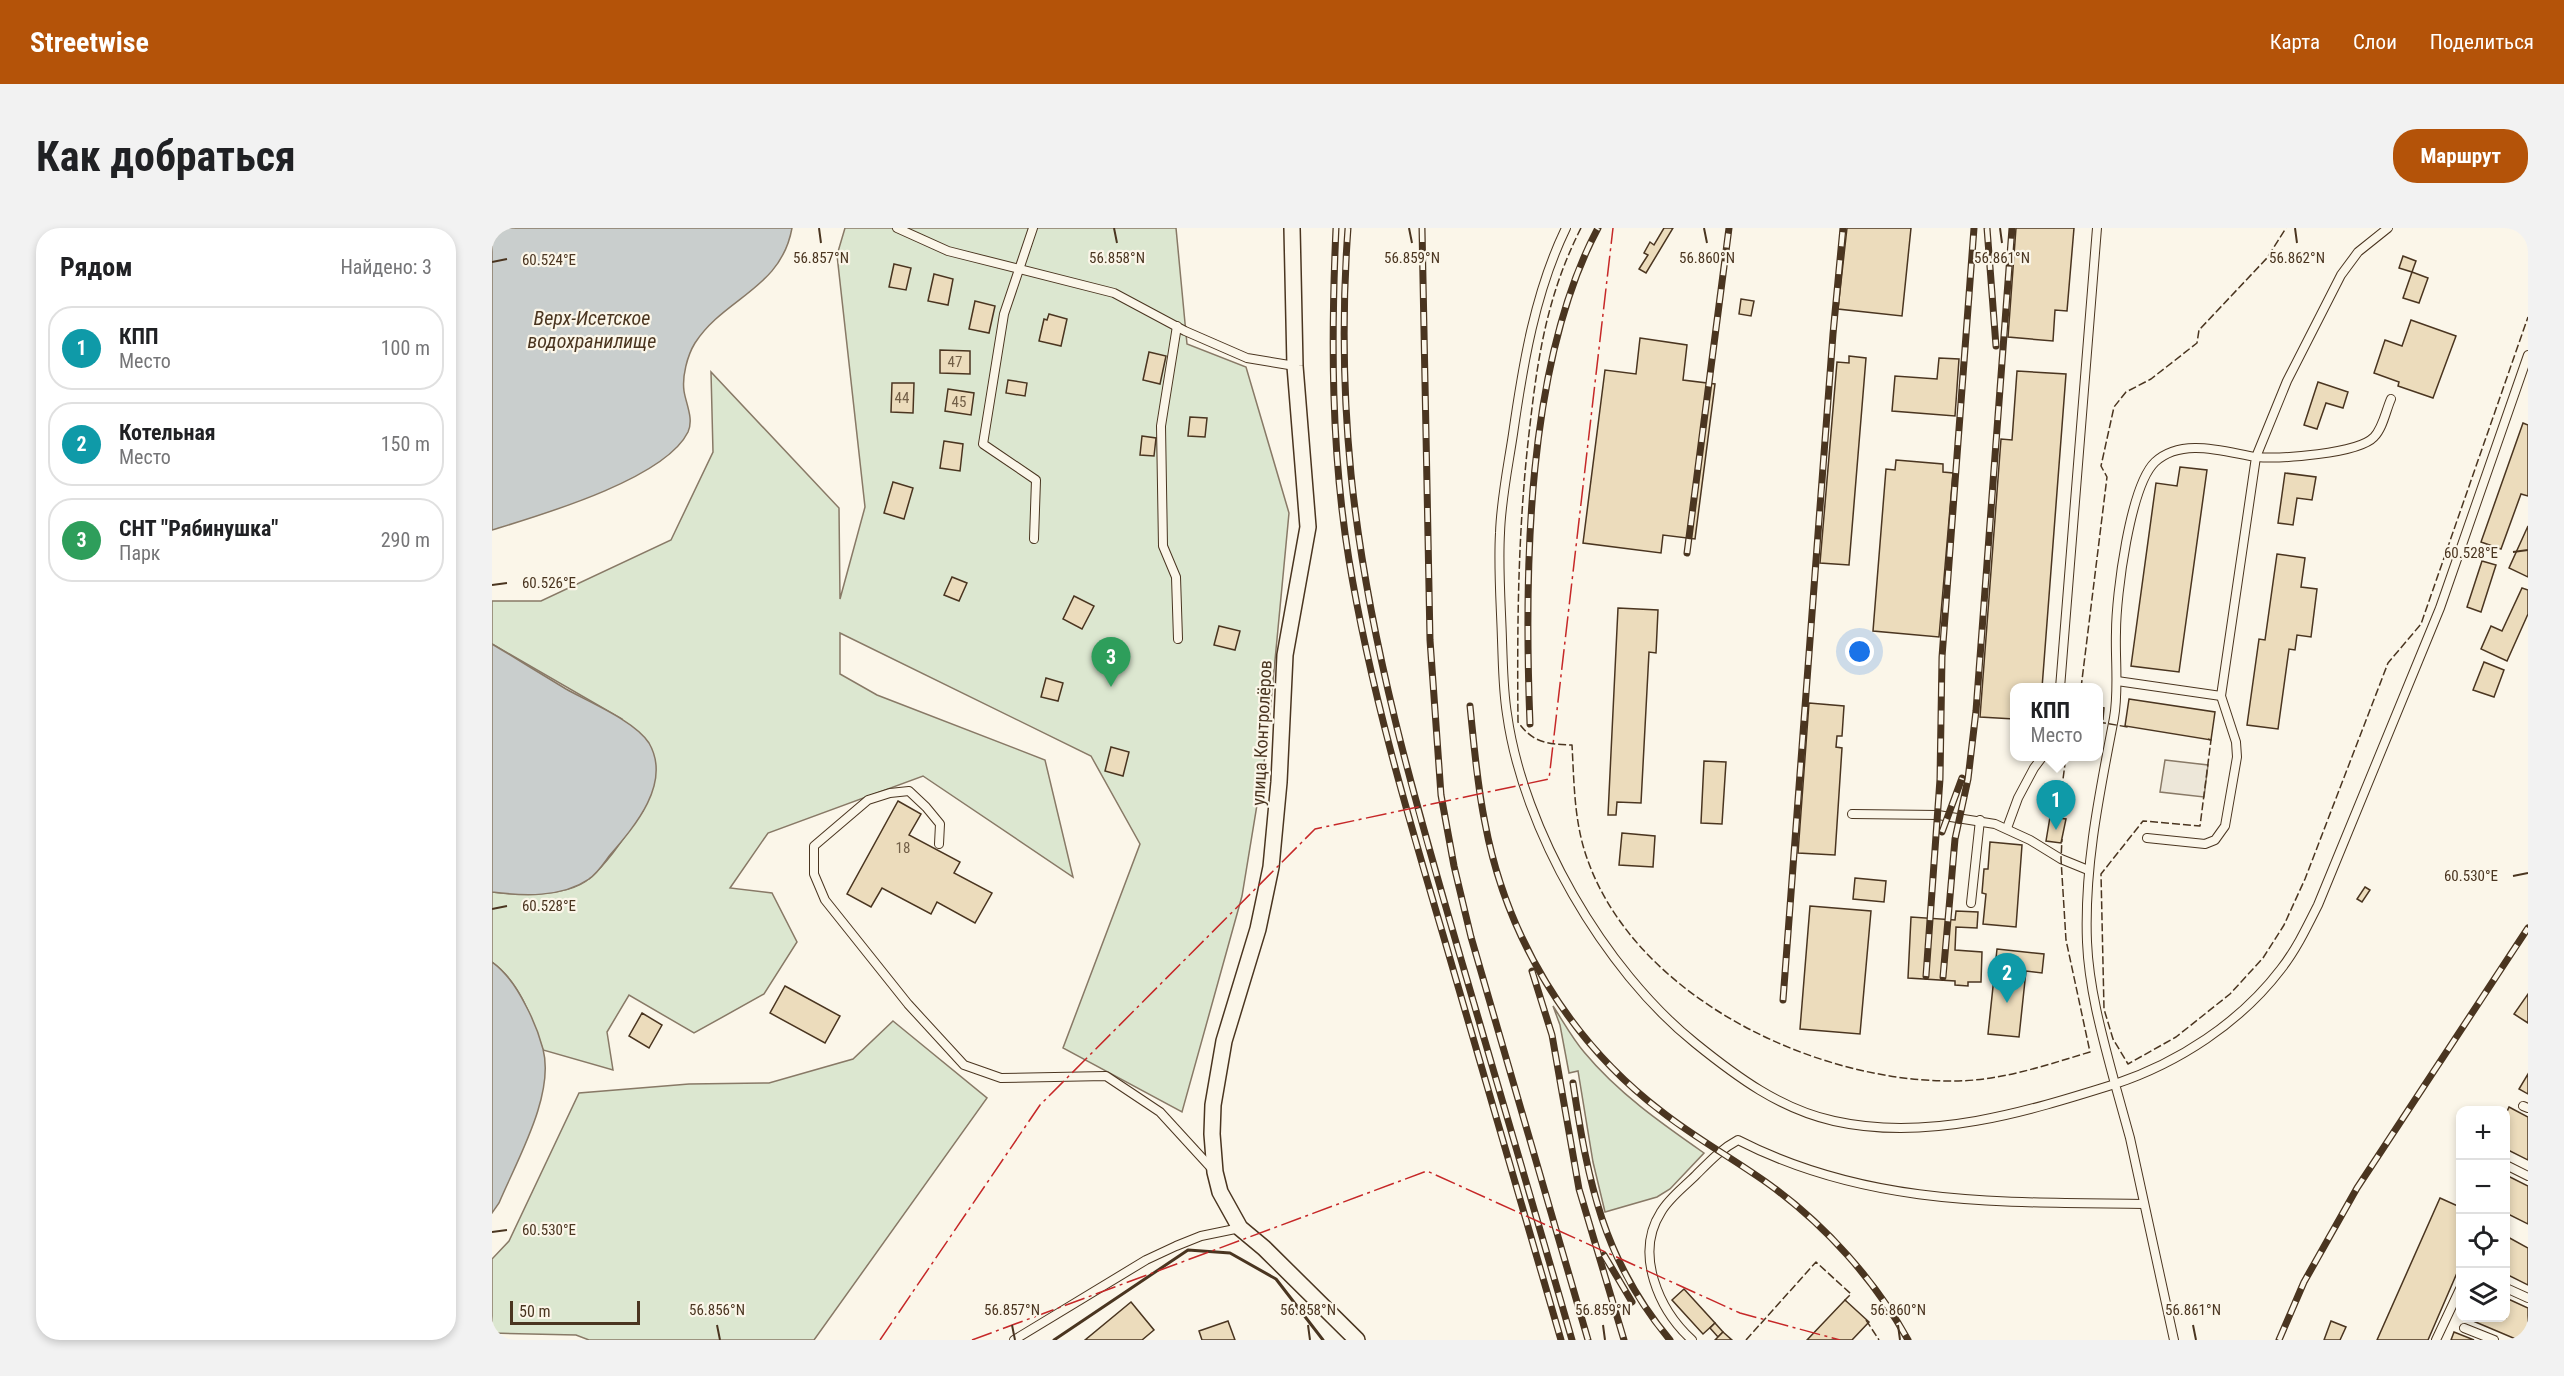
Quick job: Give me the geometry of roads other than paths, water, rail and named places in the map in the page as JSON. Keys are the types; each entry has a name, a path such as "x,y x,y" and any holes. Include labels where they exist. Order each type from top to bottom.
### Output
{"street":[{"name":"улица Контролёров","path":"1240,1228 1220,1192 1215,1172 1212,1134 1213,1105 1224,1041 1258,929 1271,867 1278,805 1285,655 1308,527 1295,366 1292,228"},
{"path":"1240,1228 1264,1248 1356,1340"}],"lane":[{"path":"897,228 948,251 1114,293 1177,326 1247,358 1295,366"},
{"path":"1033,228 1004,314 983,444 1036,480 1034,539"},
{"path":"1566,228 1551,262 1532,329 1501,511 1499,567 1507,716 1514,749 1539,825 1591,926 1639,988 1687,1037 1747,1082 1780,1102 1835,1122 1865,1126 1942,1125 2022,1113 2115,1084 2165,1065 2234,1017 2260,995 2282,968 2318,906 2440,608 2528,356"},
{"path":"2060,683 2097,228"},
{"path":"2147,838 2205,844 2221,834 2225,826 2236,757 2236,742 2222,696 2256,457 2287,381 2342,275 2358,252 2388,228"},
{"path":"1177,326 1161,426 1163,546 1176,577 1178,639"},
{"path":"2174,1340 2124,1111 2102,1035 2087,944 2088,870 2114,719 2119,584 2138,491 2143,478 2156,461 2173,451 2184,448 2256,457 2292,458 2367,442 2379,431 2391,399"},
{"path":"2117,681 2222,696"},
{"path":"2007,828 2018,798 2039,761"},
{"path":"939,844 940,824 926,807 909,791 890,793 868,800 814,846 813,874 825,900 850,933 884,972 908,1005 964,1065 1001,1078 1106,1076 1160,1112 1215,1172"},
{"path":"1852,814 1938,815 1980,820 2007,828 2061,859 2088,870"},
{"path":"1971,903 1980,820"},
{"path":"1692,1340 1670,1316 1658,1292 1651,1268 1650,1252 1653,1232 1660,1212 1669,1201 1720,1152 1738,1140 1766,1155 1830,1178 1916,1195 1991,1201 2144,1204"},
{"path":"2510,1167 2528,1176"},
{"path":"1014,1340 1146,1260 1202,1236 1240,1228"},
{"path":"2510,1290 2528,1298"},
{"path":"2436,1340 2456,1298"},
{"path":"2464,1328 2494,1340"}],"water":[{"name":"Верх-Исетское водохранилище","path":"492,228 792,228 786,249 776,265 751,291 707,327 692,348 684,373 684,391 690,427 675,449 655,465 600,493 492,530"},
{"path":"492,644 623,720 649,743 655,758 656,773 648,803 630,831 595,874 566,890 529,895 492,892"},
{"path":"492,962 511,982 529,1011 543,1049 545,1067 544,1086 532,1127 499,1203 492,1213"}],"railway":[{"path":"1336,228 1333,311 1336,436 1343,519 1358,608 1403,797 1561,1340"},
{"path":"1348,228 1344,320 1348,443 1369,599 1411,784 1572,1340"},
{"path":"1422,228 1430,640 1441,795 1454,866 1471,937 1588,1340"},
{"path":"1530,724 1528,665 1530,536 1543,404 1556,341 1574,282 1598,228"},
{"path":"1687,553 1729,228"},
{"path":"1783,1000 1843,228"},
{"path":"1926,976 1940,779 1942,657 1974,228"},
{"path":"1987,228 1996,346"},
{"path":"1943,977 1955,839 1968,779 1976,711 2012,228"},
{"path":"1470,706 1485,823 1508,906 1546,983 1570,1019 1628,1083 1661,1111 1770,1185 1829,1236 1880,1296 1908,1340"},
{"path":"1942,832 1962,778"},
{"path":"2279,1340 2304,1282 2357,1188 2528,928"},
{"path":"1532,971 1552,1035 1579,1189 1624,1340"},
{"path":"1573,1083 1585,1154 1602,1219 1629,1280 1647,1310 1670,1340"},
{"path":"1604,1255 1632,1302"}],"place":[{"name":"СНТ \"Рябинушка\"","path":"1111,687"},
{"name":"КПП","path":"2056,830"},
{"name":"Котельная","path":"2007,1003"}]}
